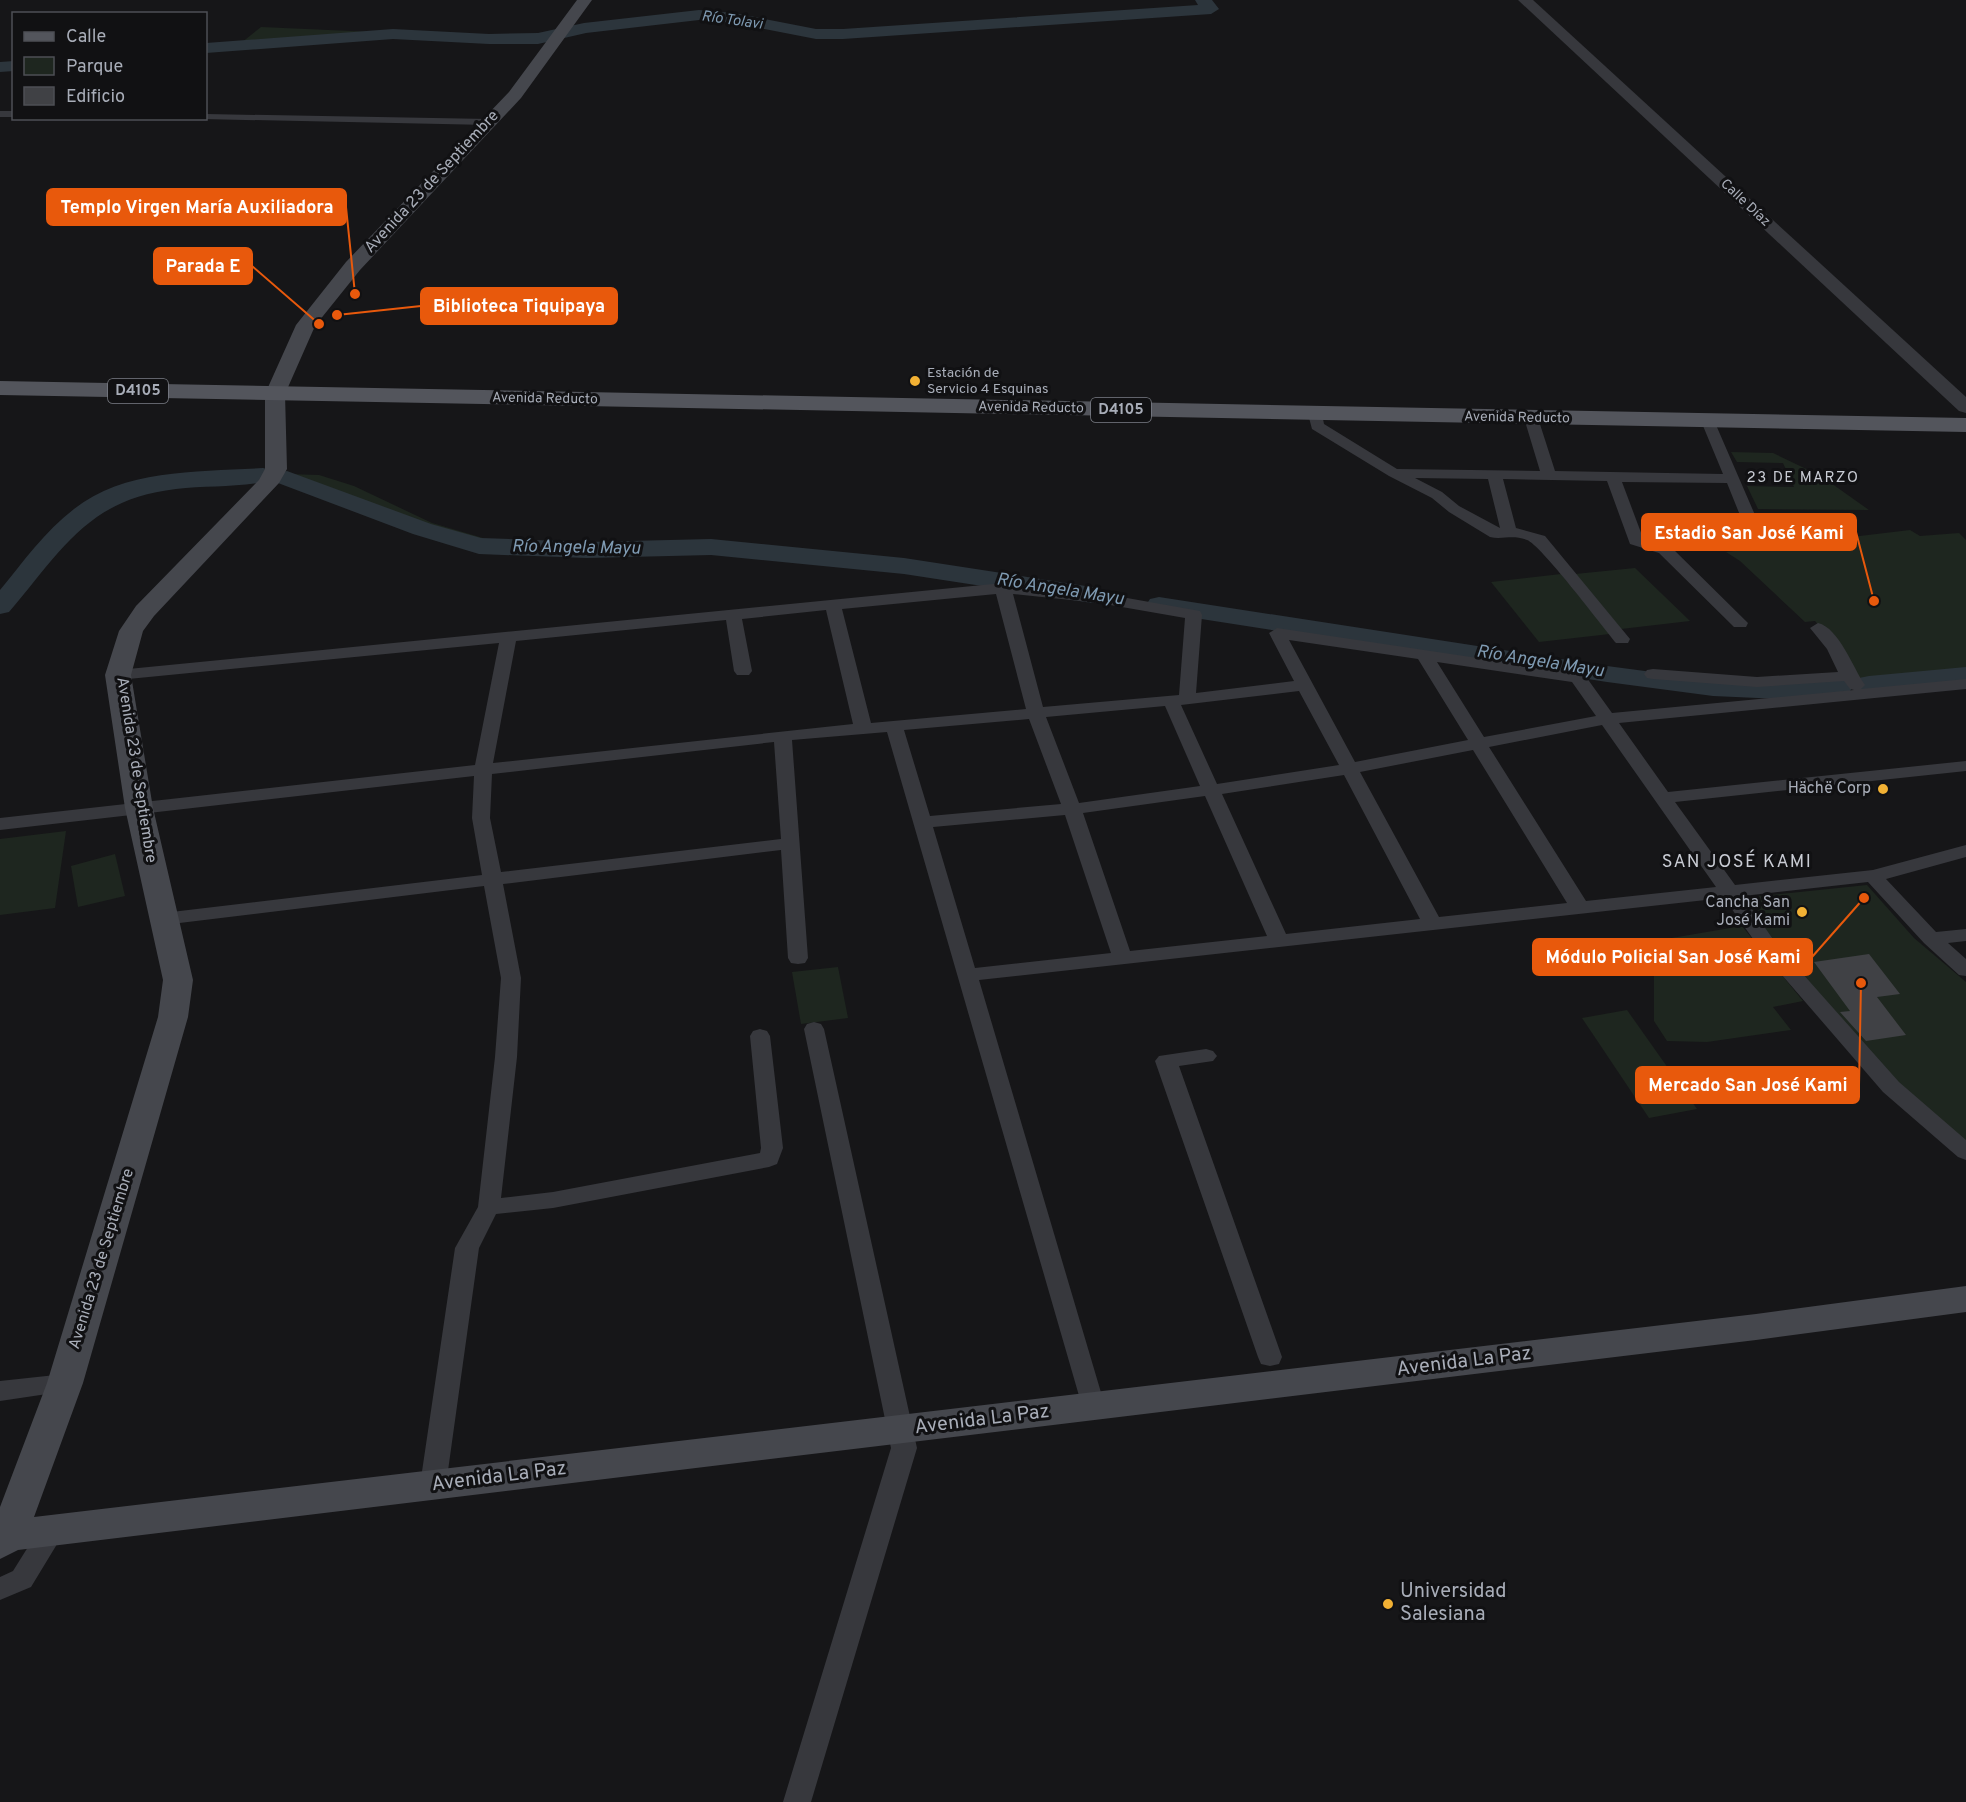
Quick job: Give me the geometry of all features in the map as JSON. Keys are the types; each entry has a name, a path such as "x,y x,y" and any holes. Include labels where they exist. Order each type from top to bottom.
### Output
{"main road":[{"name":"Avenida 23 de Septiembre","path":"4,1540 64,1383 173,1017 178,980 139,808 118,675 131,631 145,611 268,483 276,469 275,394 306,325 353,266 537,68 585,0"},
{"name":"D4105","path":"0,388 275,394"},
{"name":"Avenida Reducto","path":"275,394 1966,425"},
{"name":"Avenida La Paz","path":"4,1540 52,1531 1756,1327 1966,1299"}],"street":[{"name":"Calle Díaz","path":"1525,0 1966,407"},
{"path":"207,117 489,122"},
{"path":"1315,414 1317,426 1395,473 1437,495 1454,509 1496,534 1509,531 1539,539 1622,639"},
{"path":"1531,418 1549,476"},
{"path":"1708,422 1760,545"},
{"path":"1395,473 1732,479"},
{"path":"1494,474 1509,531"},
{"path":"1613,477 1636,541 1665,550 1740,622"},
{"path":"118,675 1003,588 1099,598 1194,615 1179,700 1210,790 1279,940"},
{"path":"1003,588 1035,711 1072,808 1123,958"},
{"path":"833,604 863,727"},
{"path":"734,613 743,671"},
{"path":"1818,628 1835,647 1849,676 1864,694"},
{"path":"1433,925 1276,633 1578,678 1770,949 1891,1087 1966,1152"},
{"path":"433,1485 467,1248 489,1207 506,1058 511,978 481,818 483,769 509,635"},
{"path":"1425,657 1580,908"},
{"path":"1653,674 1757,682 1849,676"},
{"path":"0,824 863,727 1179,700 1304,685"},
{"path":"922,822 1072,808 1210,790 1349,769 1477,742 1605,719 1959,685 1966,701"},
{"path":"894,725 1093,1406"},
{"path":"783,736 798,958"},
{"path":"1664,798 1966,766"},
{"path":"163,919 791,843"},
{"path":"967,975 1433,925 1726,890 1873,876 1906,869 1966,851"},
{"path":"1873,876 1931,939 1966,970"},
{"path":"1931,939 1966,935"},
{"path":"797,1802 904,1448 898,1430 814,1029"},
{"path":"489,1207 553,1200 769,1159 772,1148 760,1035"},
{"path":"1206,1056 1166,1061 1270,1358"},
{"path":"0,1391 64,1383"},
{"path":"0,1589 22,1579 52,1531"}],"green space":[{"path":"261,27 374,32 241,43"},
{"path":"1731,452 1773,453 1821,476 1869,510 1758,509 1747,486 1794,487 1783,463 1737,462"},
{"path":"287,474 319,475 354,486 432,523 483,538 433,529"},
{"path":"1910,530 1920,536 1959,533 1966,540 1966,681 1866,690 1854,676 1850,661 1815,621 1805,622 1740,561 1726,552"},
{"path":"1635,568 1690,621 1621,629 1575,574"},
{"path":"1561,574 1610,634 1539,642 1491,582"},
{"path":"66,831 55,908 0,915 0,839"},
{"path":"115,854 125,896 78,907 71,866"},
{"path":"1867,885 1914,938 1966,982 1966,1142 1897,1081 1777,947 1743,898"},
{"path":"1742,926 1803,1001 1773,1007 1791,1030 1707,1042 1667,1041 1654,1021 1654,941"},
{"path":"838,967 848,1018 801,1024 792,972"},
{"path":"1627,1010 1697,1109 1649,1118 1582,1018"}],"building":[{"path":"1869,954 1900,994 1877,997 1906,1035 1866,1041 1840,1012 1850,1011 1814,962"}],"waterway":[{"name":"Río Tolavi","path":"207,48 393,34 489,39 538,38 561,35 584,28 699,15 734,18 816,34 843,34 1211,9 1203,0"},
{"name":"Río Tolavi","path":"0,67 12,66"},
{"name":"Río Angela Mayu","path":"0,606 70,525 94,506 114,496 134,489 176,481 263,475"},
{"name":"Río Angela Mayu","path":"287,478 422,529 479,546 587,550 711,547 904,566 1092,595"},
{"name":"Río Angela Mayu","path":"1159,605 1607,674 1713,688 1781,691 1840,685"},
{"name":"Río Angela Mayu","path":"1869,684 1966,675"}],"place":[{"name":"Templo Virgen María Auxiliadora","path":"355,294"},
{"name":"Biblioteca Tiquipaya","path":"337,315"},
{"name":"Parada E","path":"319,324"},
{"name":"Estación de Servicio 4 Esquinas","path":"915,381"},
{"name":"Estadio San José Kami","path":"1874,601"},
{"name":"Hächë Corp","path":"1883,789"},
{"name":"Módulo Policial San José Kami","path":"1864,898"},
{"name":"Cancha San José Kami","path":"1802,912"},
{"name":"Mercado San José Kami","path":"1861,983"},
{"name":"Universidad Salesiana","path":"1388,1604"}],"district":[{"name":"23 DE MARZO","path":"1803,478"},
{"name":"SAN JOSÉ KAMI","path":"1737,862"}]}
